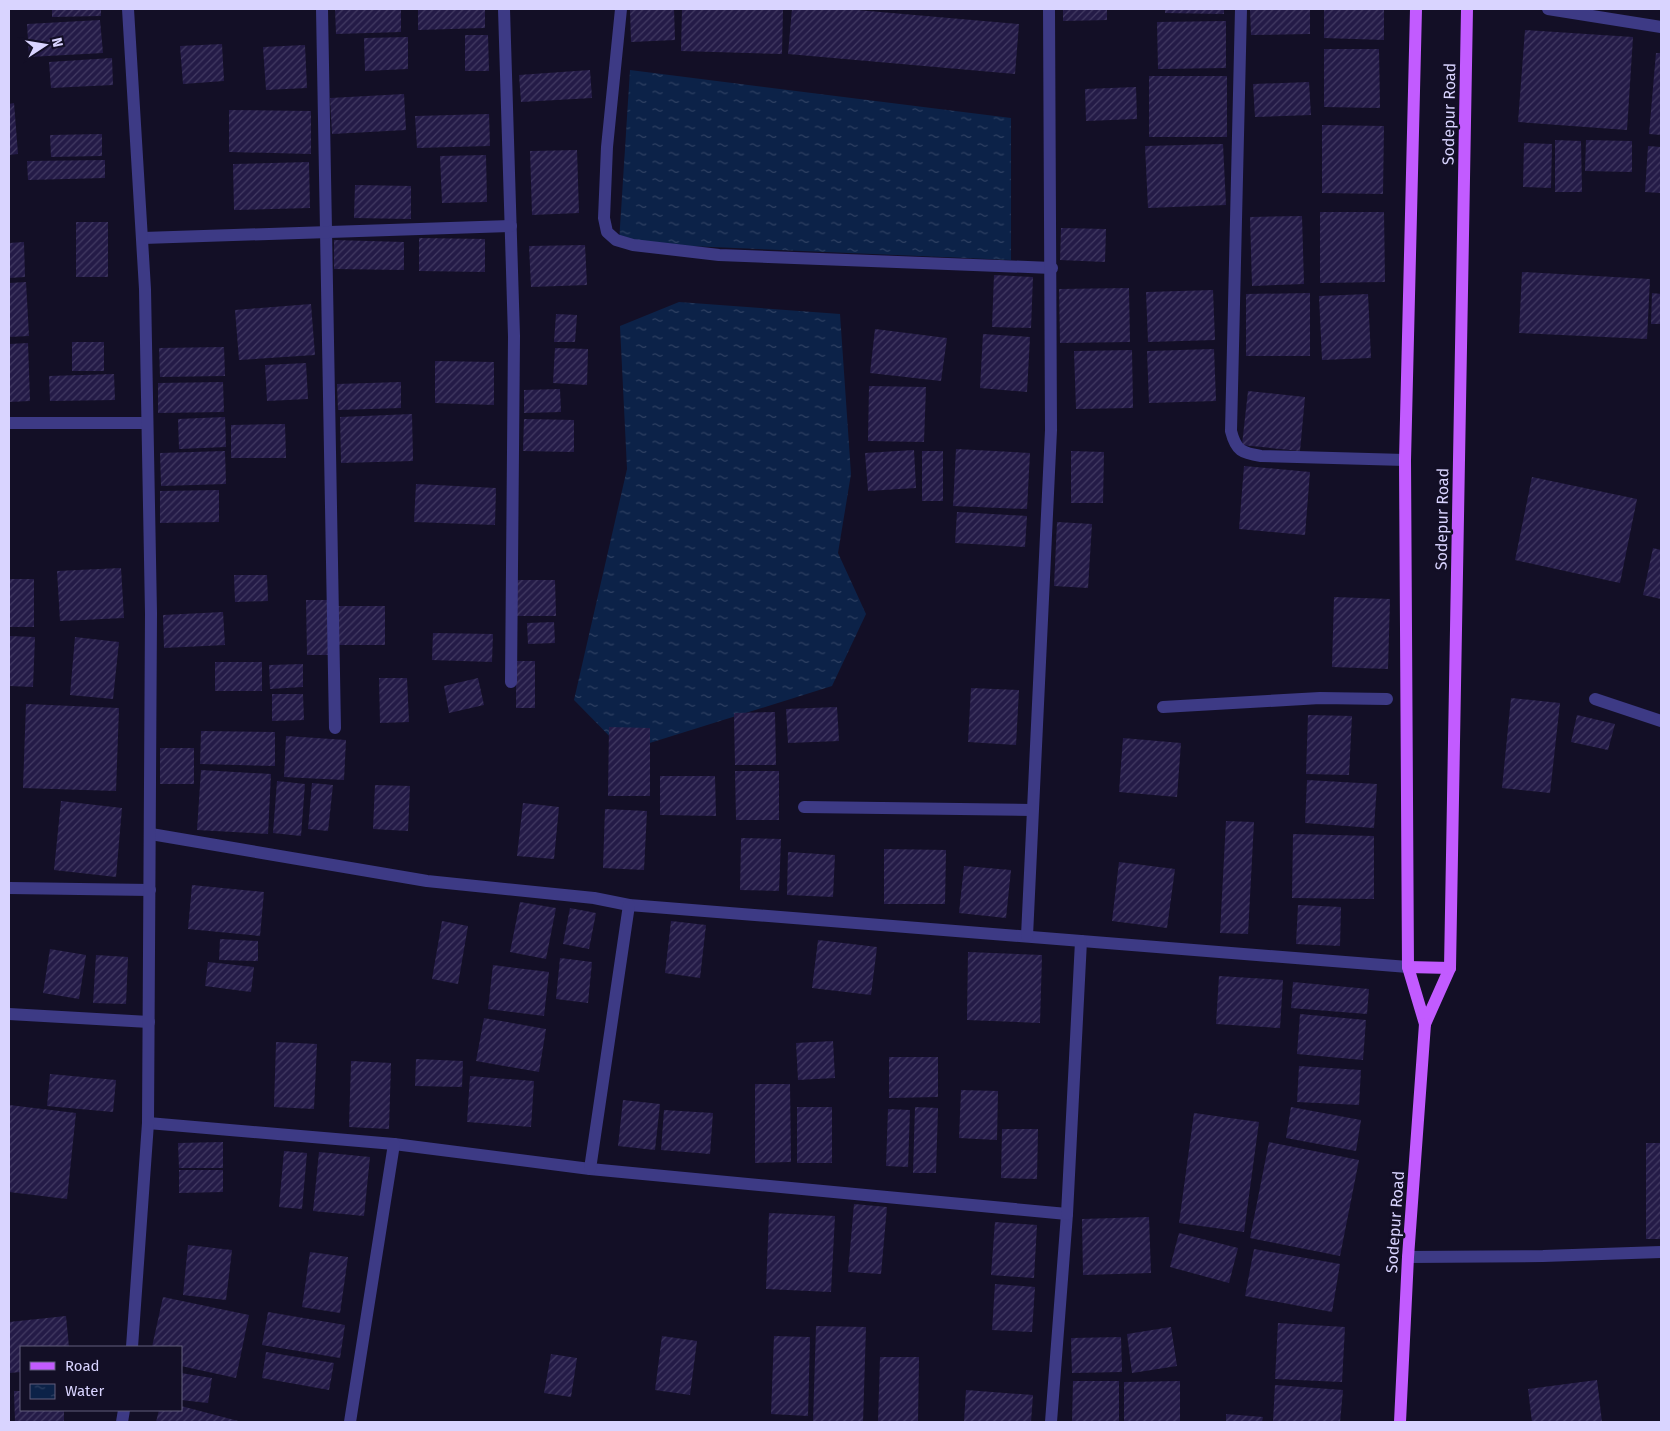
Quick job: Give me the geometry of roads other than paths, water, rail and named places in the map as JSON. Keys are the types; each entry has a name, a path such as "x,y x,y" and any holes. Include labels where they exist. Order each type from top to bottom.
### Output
{"main road":[{"name":"Sodepur Road","path":"1416,9 1405,460 1408,967 1426,1024"},
{"name":"Sodepur Road","path":"1400,1422 1408,1257 1426,1024 1450,968 1467,9"},
{"path":"1408,967 1450,968"}],"street":[{"path":"128,9 143,238 151,613 148,1123 132,1346"},
{"path":"322,9 335,728"},
{"path":"504,9 514,336 512,682"},
{"path":"621,9 608,147 604,218 608,232 616,240 633,246 719,255 1052,268"},
{"path":"1027,936 1051,430 1052,268 1049,9"},
{"path":"1241,9 1231,431 1235,444 1244,453 1261,456 1405,460"},
{"path":"1548,9 1661,27"},
{"path":"143,238 511,226"},
{"path":"9,423 147,423"},
{"path":"1163,707 1320,698 1387,699"},
{"path":"1595,699 1661,721"},
{"path":"804,807 1032,810"},
{"path":"151,834 427,881 594,898 629,905 1408,967"},
{"path":"9,888 150,890"},
{"path":"590,1169 629,905"},
{"path":"1051,1422 1068,1214 1080,941"},
{"path":"9,1014 149,1022"},
{"path":"148,1123 394,1144 590,1169 1068,1214"},
{"path":"350,1422 394,1144"},
{"path":"1408,1257 1543,1256 1661,1252"}],"water":[{"path":"630,70 1011,118 1011,260 619,243"},
{"path":"679,302 840,314 851,474 838,553 866,614 832,686 624,751 574,700 627,469 620,326"}]}
